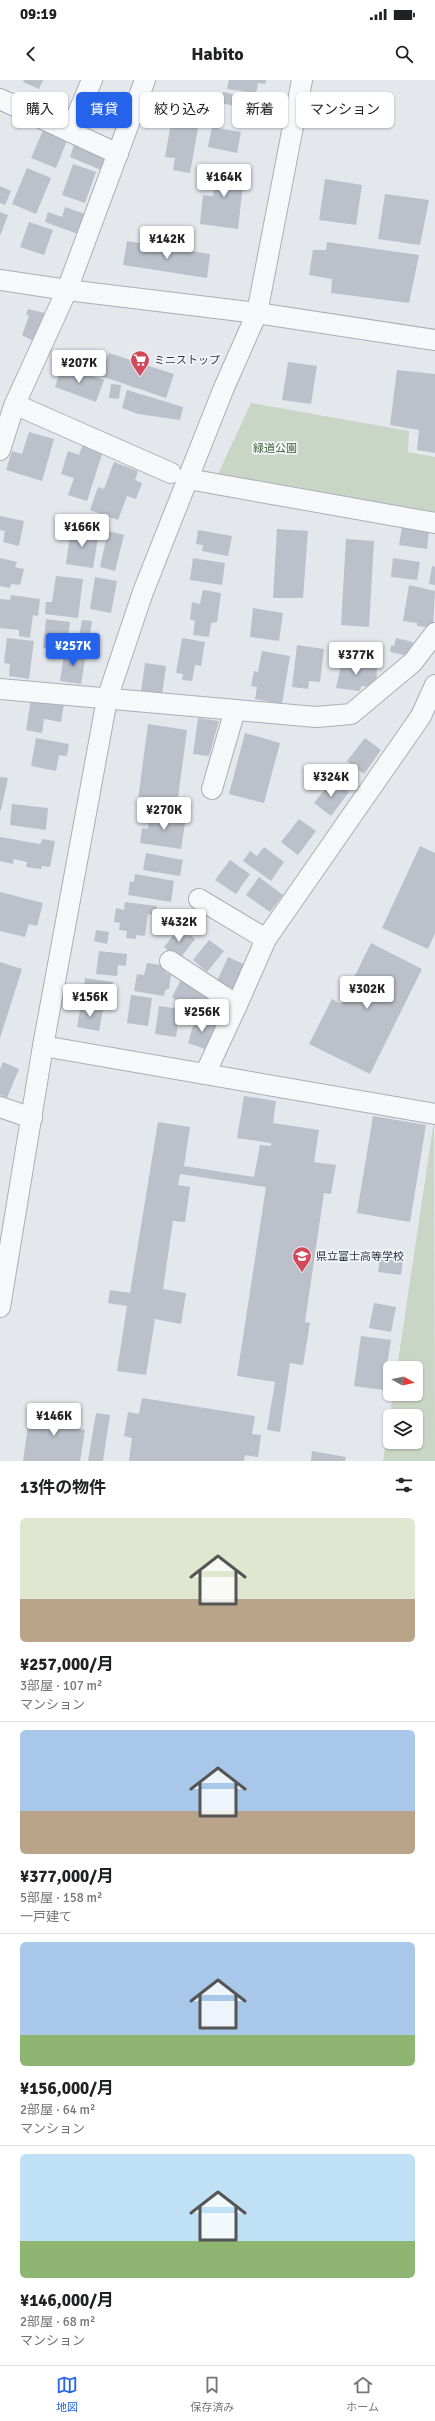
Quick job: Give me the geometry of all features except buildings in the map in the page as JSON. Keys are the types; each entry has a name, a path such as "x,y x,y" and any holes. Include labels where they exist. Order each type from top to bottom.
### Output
{"street":[{"path":"70,132 92,80"},
{"path":"0,450 14,406 67,290 145,80"},
{"path":"0,1306 43,1046 107,699 180,476 257,313 302,80"},
{"path":"0,99 118,154"},
{"path":"0,280 67,290 257,313 435,340"},
{"path":"20,407 180,476 435,522"},
{"path":"0,689 316,717 351,714 413,662 435,632"},
{"path":"205,1074 266,939 421,716 435,685"},
{"path":"212,788 235,710"},
{"path":"199,899 266,939"},
{"path":"170,961 237,1006"},
{"path":"43,1046 435,1114"},
{"path":"0,1107 32,1118"}],"green space":[{"name":"緑道公園","path":"251,403 409,431 408,452 435,457 435,512 225,481 218,474"},
{"path":"434,1121 435,1461 383,1461 385,1449 423,1449 423,1409 391,1409 392,1401 423,1401 423,1361 398,1361"}],"place":[{"name":"ミニストップ","path":"140,377"},
{"name":"県立富士高等学校","path":"302,1273"}]}
